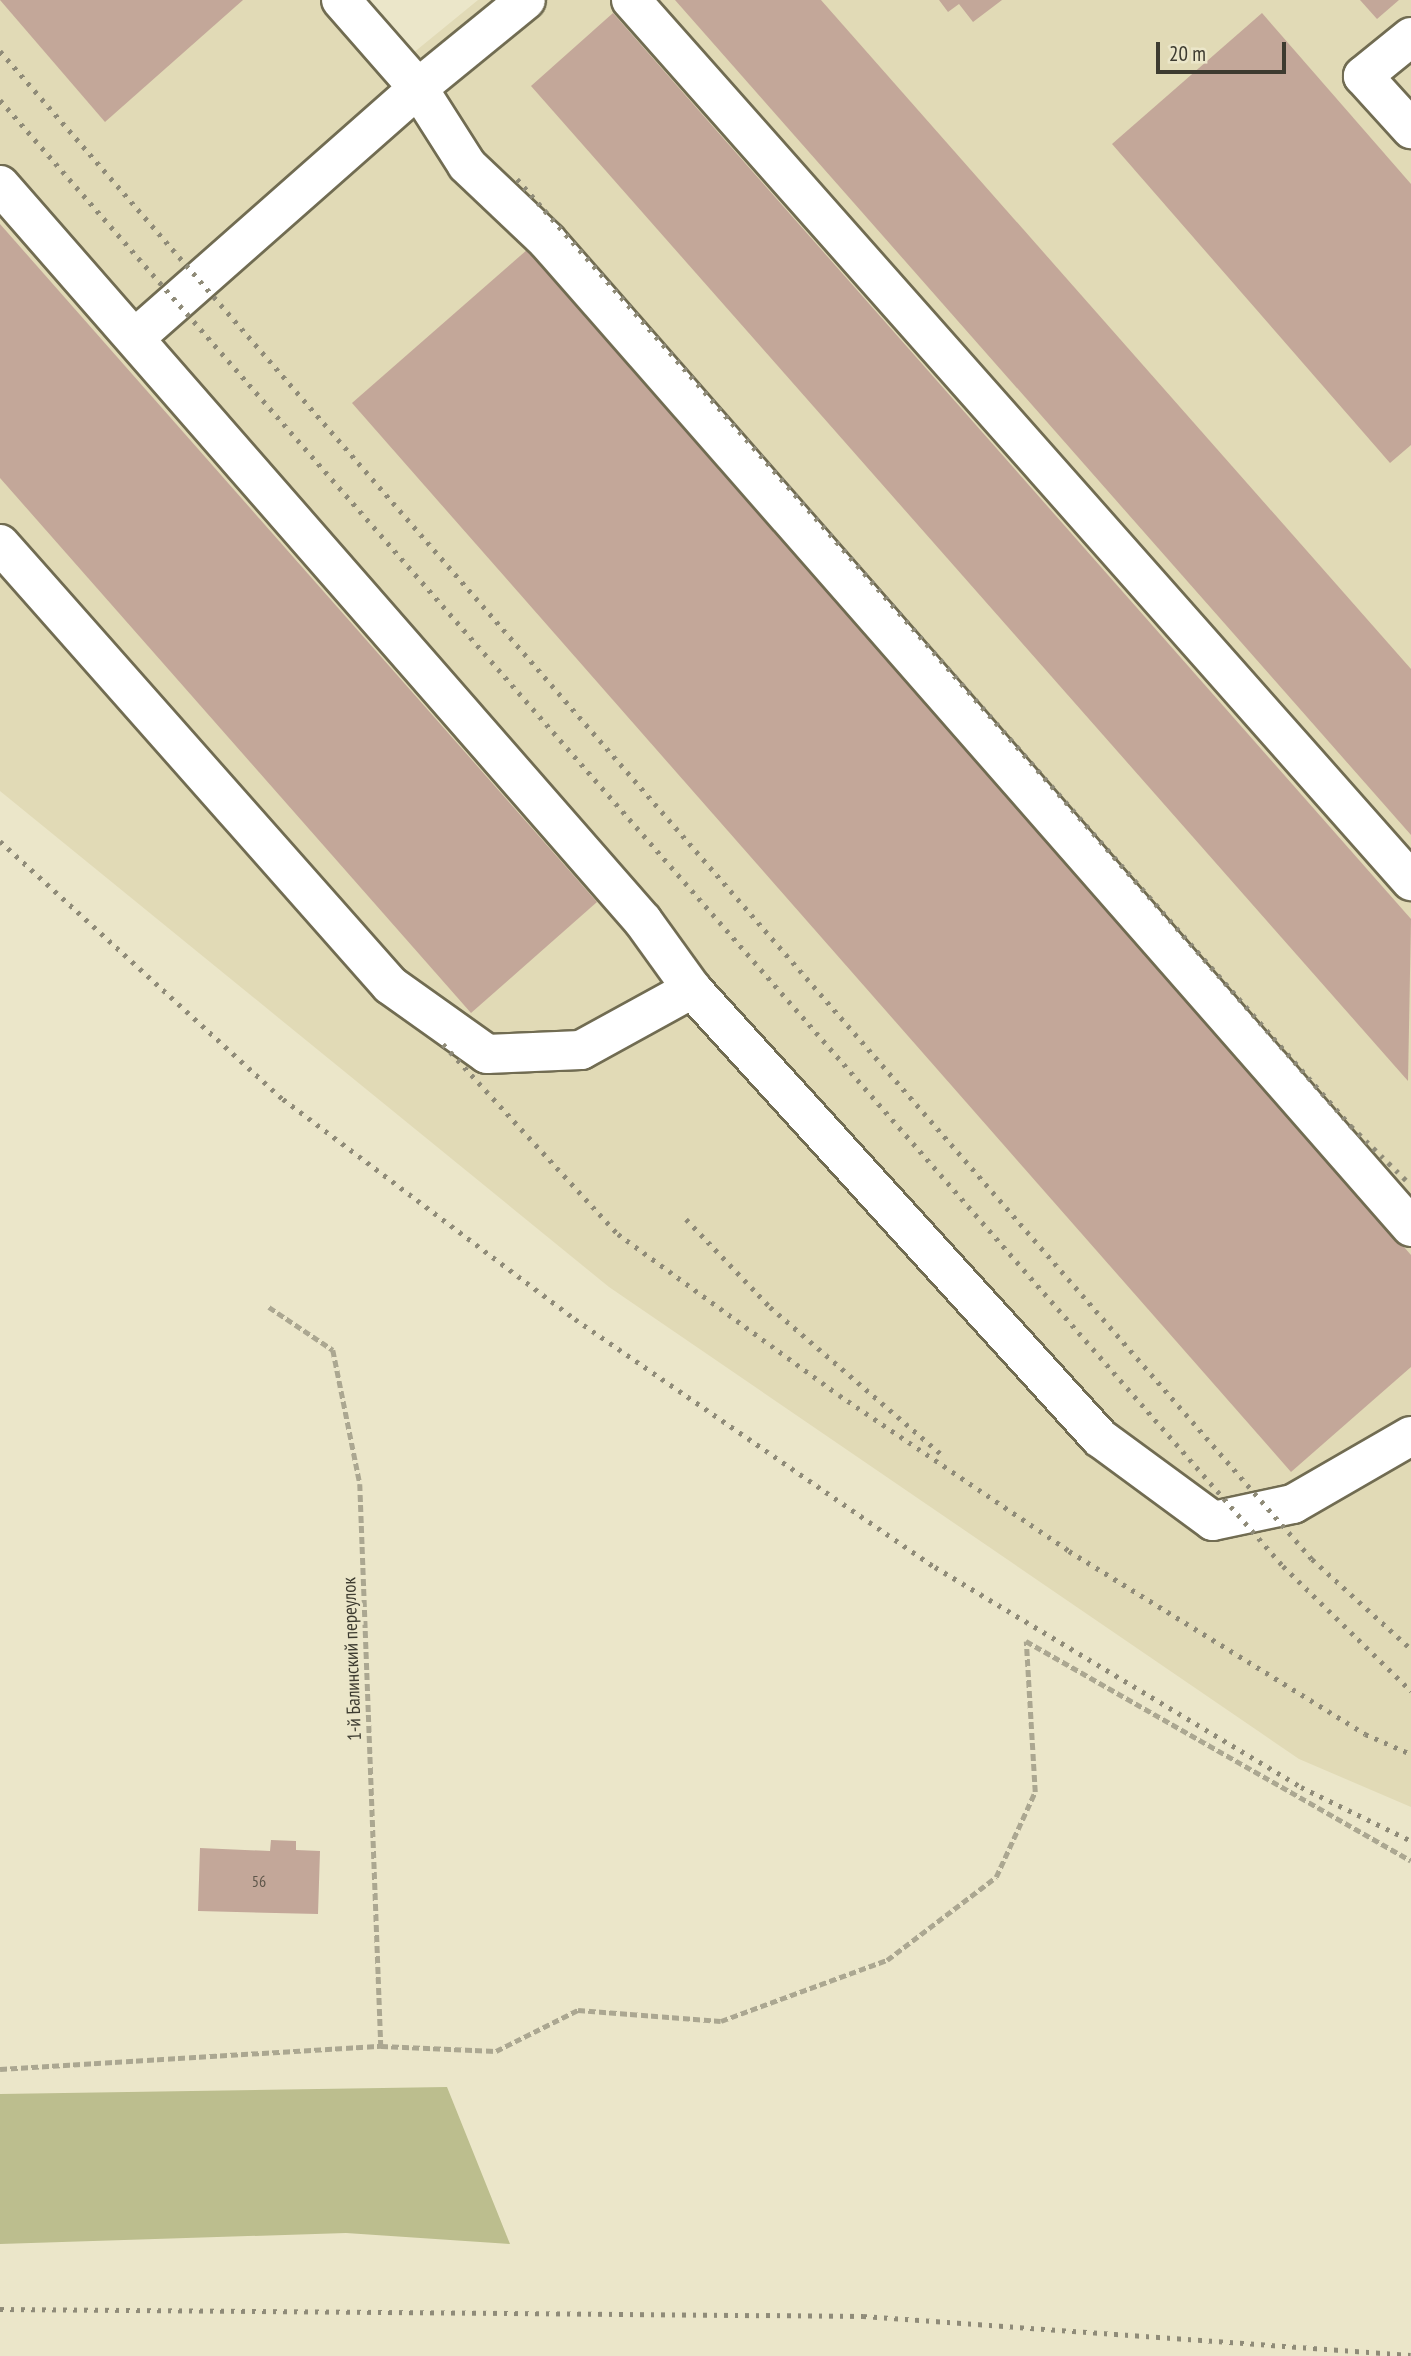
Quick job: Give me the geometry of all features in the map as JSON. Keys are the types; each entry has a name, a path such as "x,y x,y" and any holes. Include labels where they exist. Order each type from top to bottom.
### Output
{"lane":[{"path":"341,0 418,88 467,165 547,241 1411,1227"},
{"path":"136,337 418,88 526,0"},
{"path":"631,0 1411,881"},
{"path":"1411,37 1363,76 1411,130"},
{"path":"0,185 136,337 643,921 692,989 1100,1438 1213,1521 1293,1504 1411,1436"},
{"path":"0,544 390,985 487,1054 581,1050 692,989"}],"path":[{"name":"1-й Балинский переулок","path":"269,1307 333,1350 360,1484 380,2046"},
{"path":"0,2069 380,2046 496,2051 578,2010 721,2021 887,1960 996,1877 1035,1793 1026,1641 1411,1861"}],"shaded area":[{"path":"0,0 356,0 407,58 478,0 1411,0 1411,1807 1299,1759 609,1287 0,791"}],"green space":[{"path":"447,2087 510,2244 346,2233 0,2244 0,2094"}],"building":[{"path":"0,0 243,0 105,122"},
{"path":"675,0 821,0 1411,669 1411,835"},
{"path":"939,0 1002,0 973,22 959,4 948,12"},
{"path":"1360,0 1399,0 1377,19"},
{"path":"613,13 1411,919 1408,1081 531,86"},
{"path":"1262,13 1411,184 1411,445 1390,463 1112,144"},
{"path":"0,224 597,902 471,1013 0,478"},
{"path":"528,249 1411,1255 1411,1367 1291,1472 352,403"},
{"path":"271,1840 296,1841 296,1850 320,1851 318,1914 198,1911 200,1848 270,1851"}],"railway":[{"path":"0,51 1312,1559 1411,1649"},
{"path":"0,100 1283,1566 1411,1691"},
{"path":"517,179 1351,1126 1411,1185"},
{"path":"0,841 283,1099 575,1319 935,1567 1301,1787 1411,1841"},
{"path":"443,1044 618,1234 839,1395 1069,1551 1365,1734 1411,1754"},
{"path":"686,1219 770,1307 941,1454"},
{"path":"0,2309 863,2316 1411,2355"}]}
